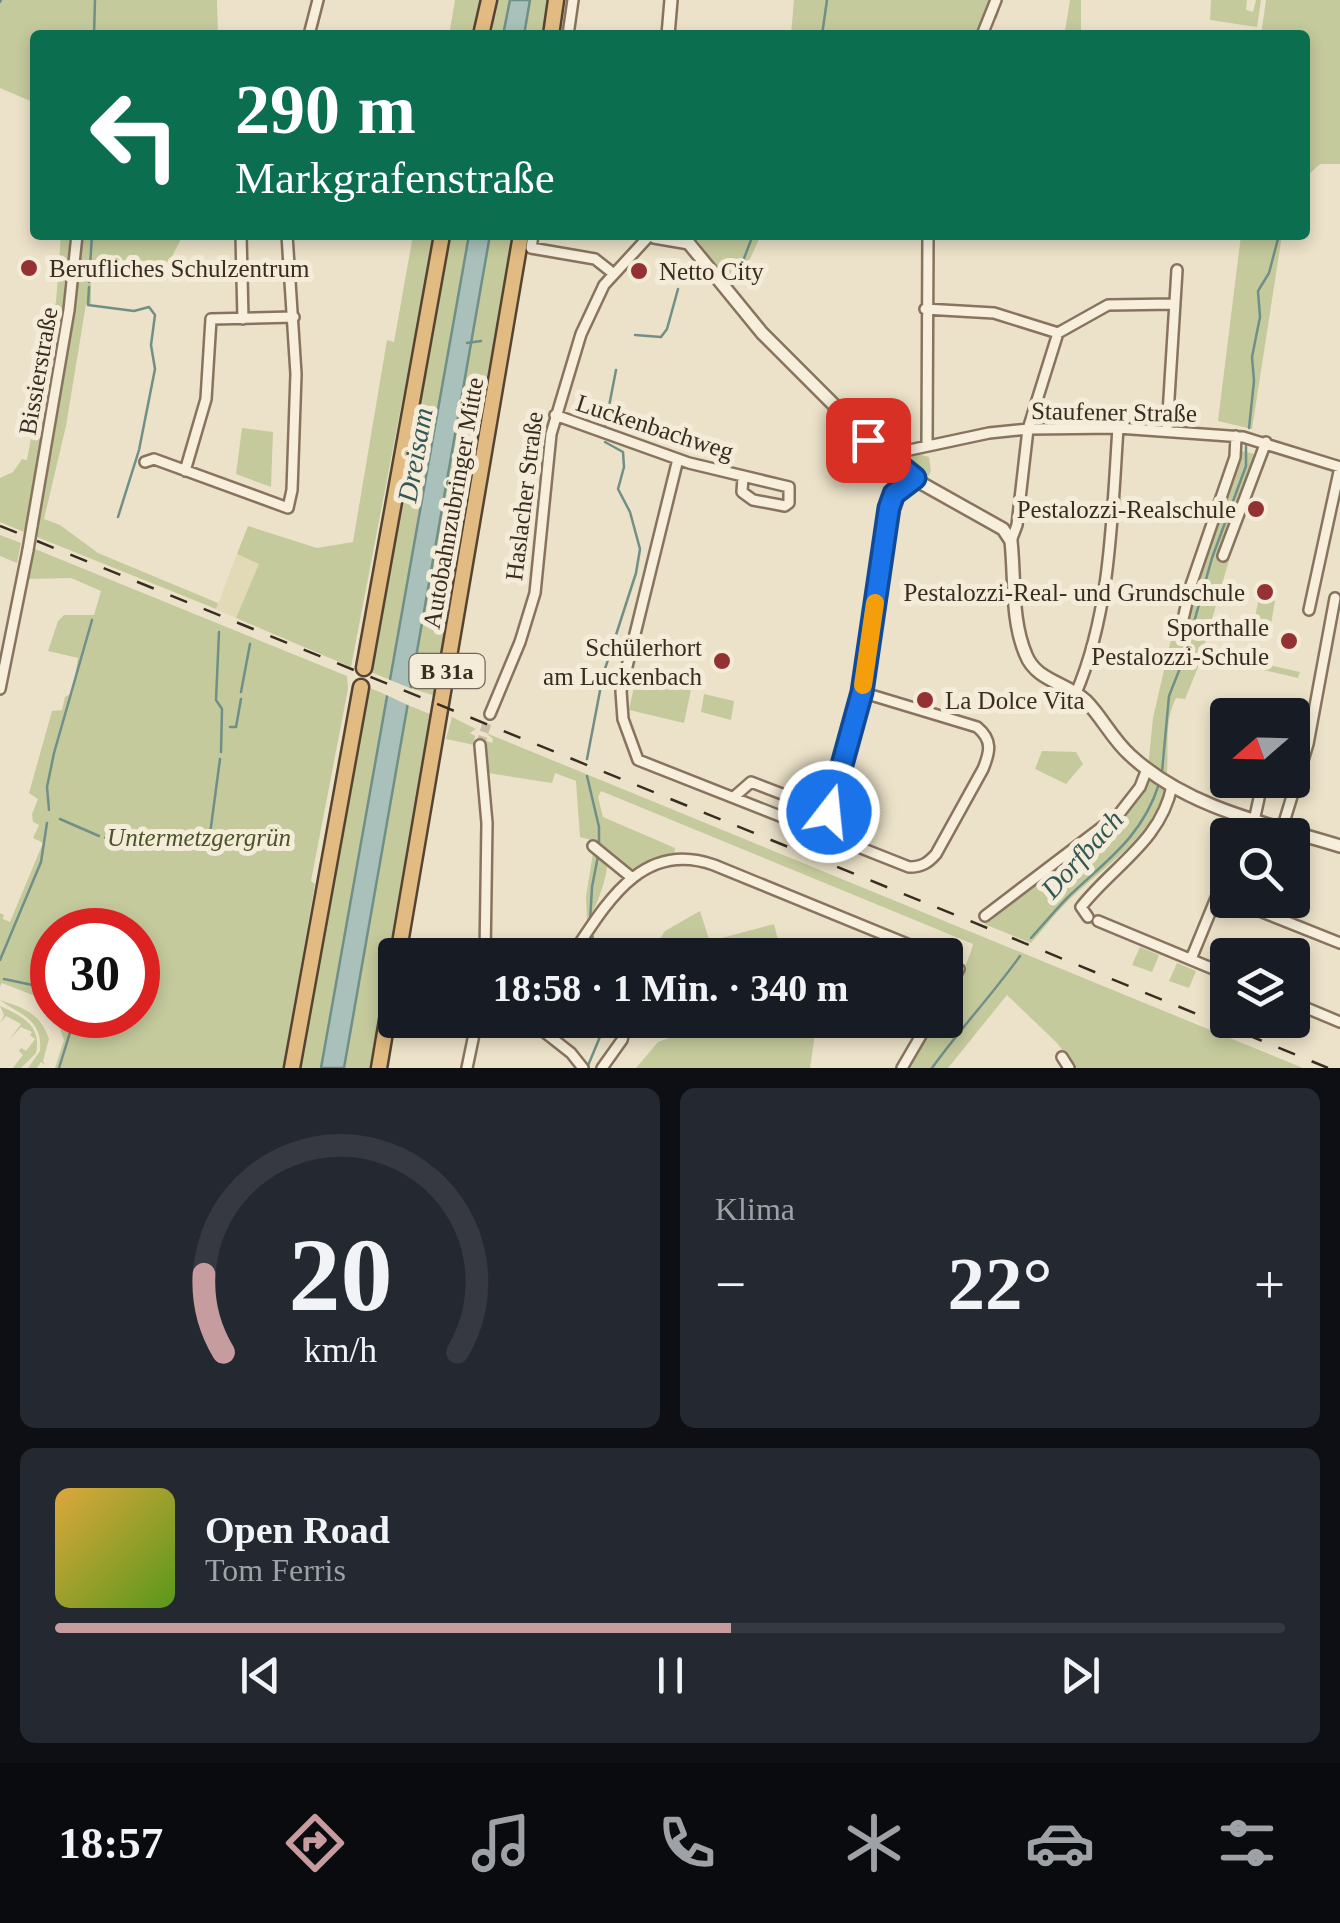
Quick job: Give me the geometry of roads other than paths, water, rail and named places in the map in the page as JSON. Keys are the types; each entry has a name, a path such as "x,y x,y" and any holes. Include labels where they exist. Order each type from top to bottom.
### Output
{"highway":[{"path":"481,30 488,0"},
{"path":"553,30 558,0"},
{"path":"364,668 441,240"},
{"name":"Autobahnzubringer Mitte","path":"401,938 520,240"},
{"path":"292,1068 361,686"},
{"path":"379,1068 384,1038"}],"street":[{"path":"309,30 318,0"},
{"path":"569,30 573,0"},
{"path":"668,30 671,0"},
{"path":"984,30 996,0"},
{"name":"Bissierstraße","path":"0,689 70,310 77,240"},
{"path":"242,240 243,319"},
{"path":"145,462 154,459 288,508 294,435 294,318 287,240"},
{"path":"532,240 531,248 596,260 614,274"},
{"name":"Haslacher Straße","path":"490,714 520,642 535,593 555,415 589,312 614,274 650,240"},
{"path":"687,240 762,333 900,468 996,523 1011,541"},
{"path":"927,444 928,240"},
{"path":"1166,430 1177,270"},
{"path":"1175,304 1108,305 1058,333 1028,429 1017,526 1011,541 1019,629 1025,654 1036,670 1086,701 1118,743 1160,778 1248,818"},
{"path":"926,308 994,314 1058,333"},
{"path":"185,471 206,399 211,319 294,318"},
{"name":"Luckenbachweg","path":"555,415 678,459 789,488 789,504 748,498 742,492 743,477"},
{"path":"1076,693 1094,645 1106,565 1118,428"},
{"name":"Staufener Straße","path":"886,455 927,444 1028,429 1118,428 1243,437 1340,467"},
{"path":"1180,632 1200,556 1243,437"},
{"path":"1223,556 1266,442"},
{"path":"678,459 621,691 624,719 638,760 909,867 929,862 989,755 989,742 977,727 862,692"},
{"path":"1309,610 1340,467"},
{"path":"822,831 862,692 886,527 900,468"},
{"path":"894,494 915,478"},
{"path":"1285,818 1308,744 1335,598"},
{"path":"480,745 487,823 485,938"},
{"path":"1160,778 1161,818 1081,908 1093,919 1210,967"},
{"path":"985,916 1119,814 1140,787 1160,778"},
{"path":"735,796 751,782 829,812"},
{"path":"1310,837 1340,846"},
{"path":"596,850 631,877"},
{"path":"583,938 631,877 672,858 698,859 892,938"},
{"path":"1190,959 1214,918"},
{"path":"1278,918 1340,942"},
{"path":"1310,1010 1340,1022"},
{"path":"468,1068 474,1038"},
{"path":"553,1038 582,1067"},
{"path":"602,1068 623,1038"},
{"path":"902,1068 920,1038"},
{"path":"1062,1057 1069,1068"}],"water":[{"path":"510,0 530,0 525,30 504,30"},
{"name":"Dreisam","path":"468,240 489,240 344,1068 321,1068"}],"waterway":[{"path":"94,30 95,0"},
{"path":"823,30 827,0"},
{"path":"89,282 92,240"},
{"path":"727,280 741,266 751,240"},
{"name":"Dorfbach","path":"1249,428 1254,381 1252,357 1260,317 1258,291 1269,273 1278,240"},
{"path":"693,280 703,281"},
{"path":"89,287 88,305 134,311 149,307 155,315 151,345 155,369 139,450 118,517"},
{"path":"635,335 661,337 678,289"},
{"path":"467,343 481,341"},
{"path":"605,427 616,370"},
{"path":"587,759 603,675 640,549 630,512 618,489 623,452 605,442"},
{"name":"Dorfbach","path":"1162,772 1169,696 1184,658 1212,558 1246,466 1246,446"},
{"path":"49,810 47,787 54,753 92,620"},
{"path":"219,632 216,700 222,709 221,752"},
{"path":"241,692 250,644"},
{"path":"230,727 236,727 241,699"},
{"path":"210,834 220,759"},
{"path":"587,776 599,827 599,848"},
{"name":"Dorfbach","path":"1031,938 1133,833 1159,784"},
{"path":"60,819 99,836"},
{"path":"0,960 41,862 47,823"},
{"path":"105,838 156,842"},
{"path":"163,843 207,844"},
{"path":"590,922 598,856"},
{"name":"Dorfbach","path":"932,1068 1020,956"},
{"path":"4,979 30,984"},
{"path":"59,1068 68,1038"},
{"path":"587,1068 600,1038"}],"tunnel":[{"path":"480,745 490,714"}],"railway":[{"path":"0,526 23,535"},
{"path":"37,541 1002,934"},
{"path":"1012,938 1328,1068"}],"place":[{"name":"Berufliches Schulzentrum","path":"29,268"},
{"name":"Netto City","path":"639,271"},
{"name":"Pestalozzi-Realschule","path":"1256,509"},
{"name":"Pestalozzi-Real- und Grundschule","path":"1265,592"},
{"name":"Sporthalle Pestalozzi-Schule","path":"1289,641"},
{"name":"Schülerhort am Luckenbach","path":"722,661"},
{"name":"La Dolce Vita","path":"925,700"}],"park label":[{"name":"Untermetzgergrün","path":"199,837"}]}
